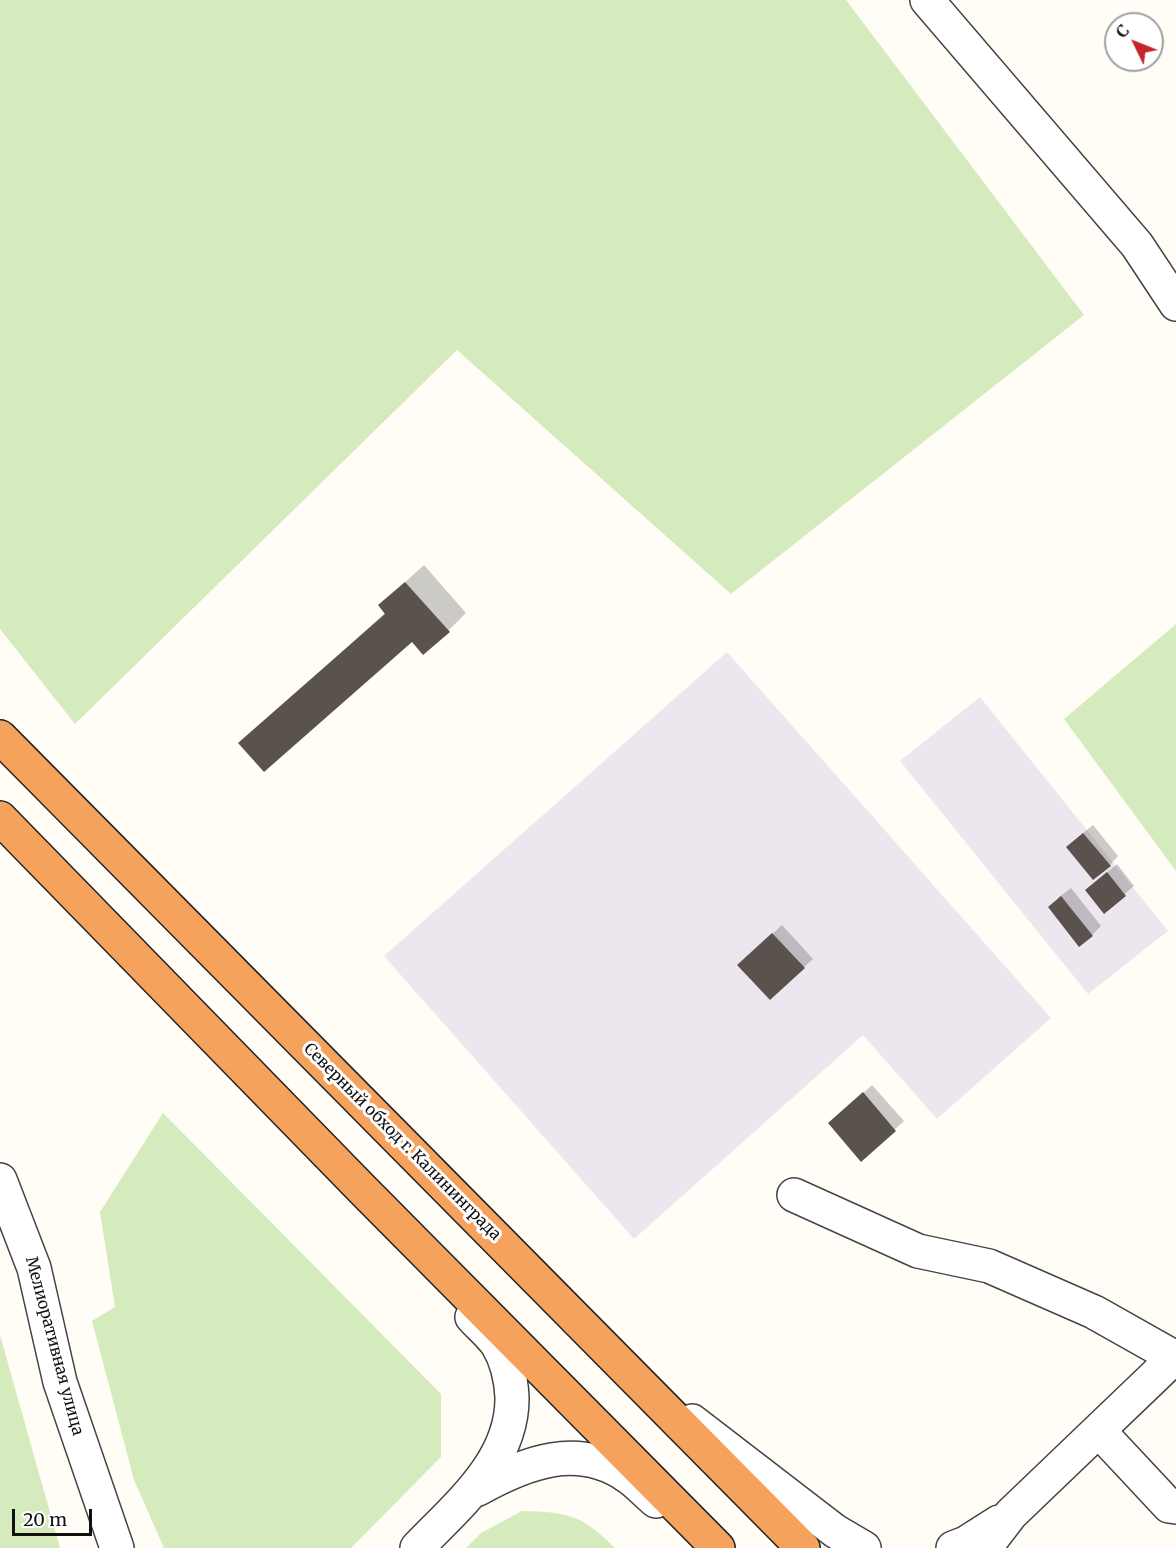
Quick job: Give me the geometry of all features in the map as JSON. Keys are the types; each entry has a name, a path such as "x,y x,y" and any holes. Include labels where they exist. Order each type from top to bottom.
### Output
{"highway":[{"name":"Северный обход г. Калининграда","path":"2,738 803,1548"},
{"path":"0,818 363,1190 718,1548"}],"street":[{"path":"927,0 1137,245 1176,304"},
{"name":"Мелиоративная улица","path":"0,1180 34,1268 60,1382 117,1548"},
{"path":"363,1190 497,1345 511,1377 512,1419 499,1454 468,1495 417,1548"},
{"path":"794,1195 918,1251 989,1266 1094,1312 1175,1357 1011,1514 985,1548"},
{"path":"661,1404 694,1422 835,1531 864,1548"},
{"path":"1099,1431 1169,1506 1176,1507"},
{"path":"468,1495 511,1471 542,1461 569,1459 601,1463 627,1476 708,1548"},
{"path":"953,1548 966,1543 1011,1514"}],"shaded area":[{"path":"727,652 1051,1018 937,1119 863,1035 634,1239 384,956"},
{"path":"980,697 1168,931 1088,994 900,761"}],"green space":[{"path":"0,0 846,0 1084,315 731,594 457,350 75,724 0,629"},
{"path":"1176,624 1176,871 1064,719"},
{"path":"163,1113 441,1394 441,1457 351,1548 164,1548 134,1480 92,1321 115,1307 100,1212"},
{"path":"0,1335 60,1548 0,1548"},
{"path":"522,1511 563,1514 593,1528 615,1548 466,1548 481,1533"}],"building":[{"path":"405,582 450,632 423,655 412,642 264,772 238,743 385,614 378,605"},
{"path":"1083,833 1111,866 1093,880 1066,847"},
{"path":"1107,872 1126,896 1104,914 1085,890"},
{"path":"1061,896 1093,936 1079,947 1048,907"},
{"path":"772,933 805,968 770,1000 737,965"},
{"path":"863,1092 896,1131 861,1162 828,1123"}]}
